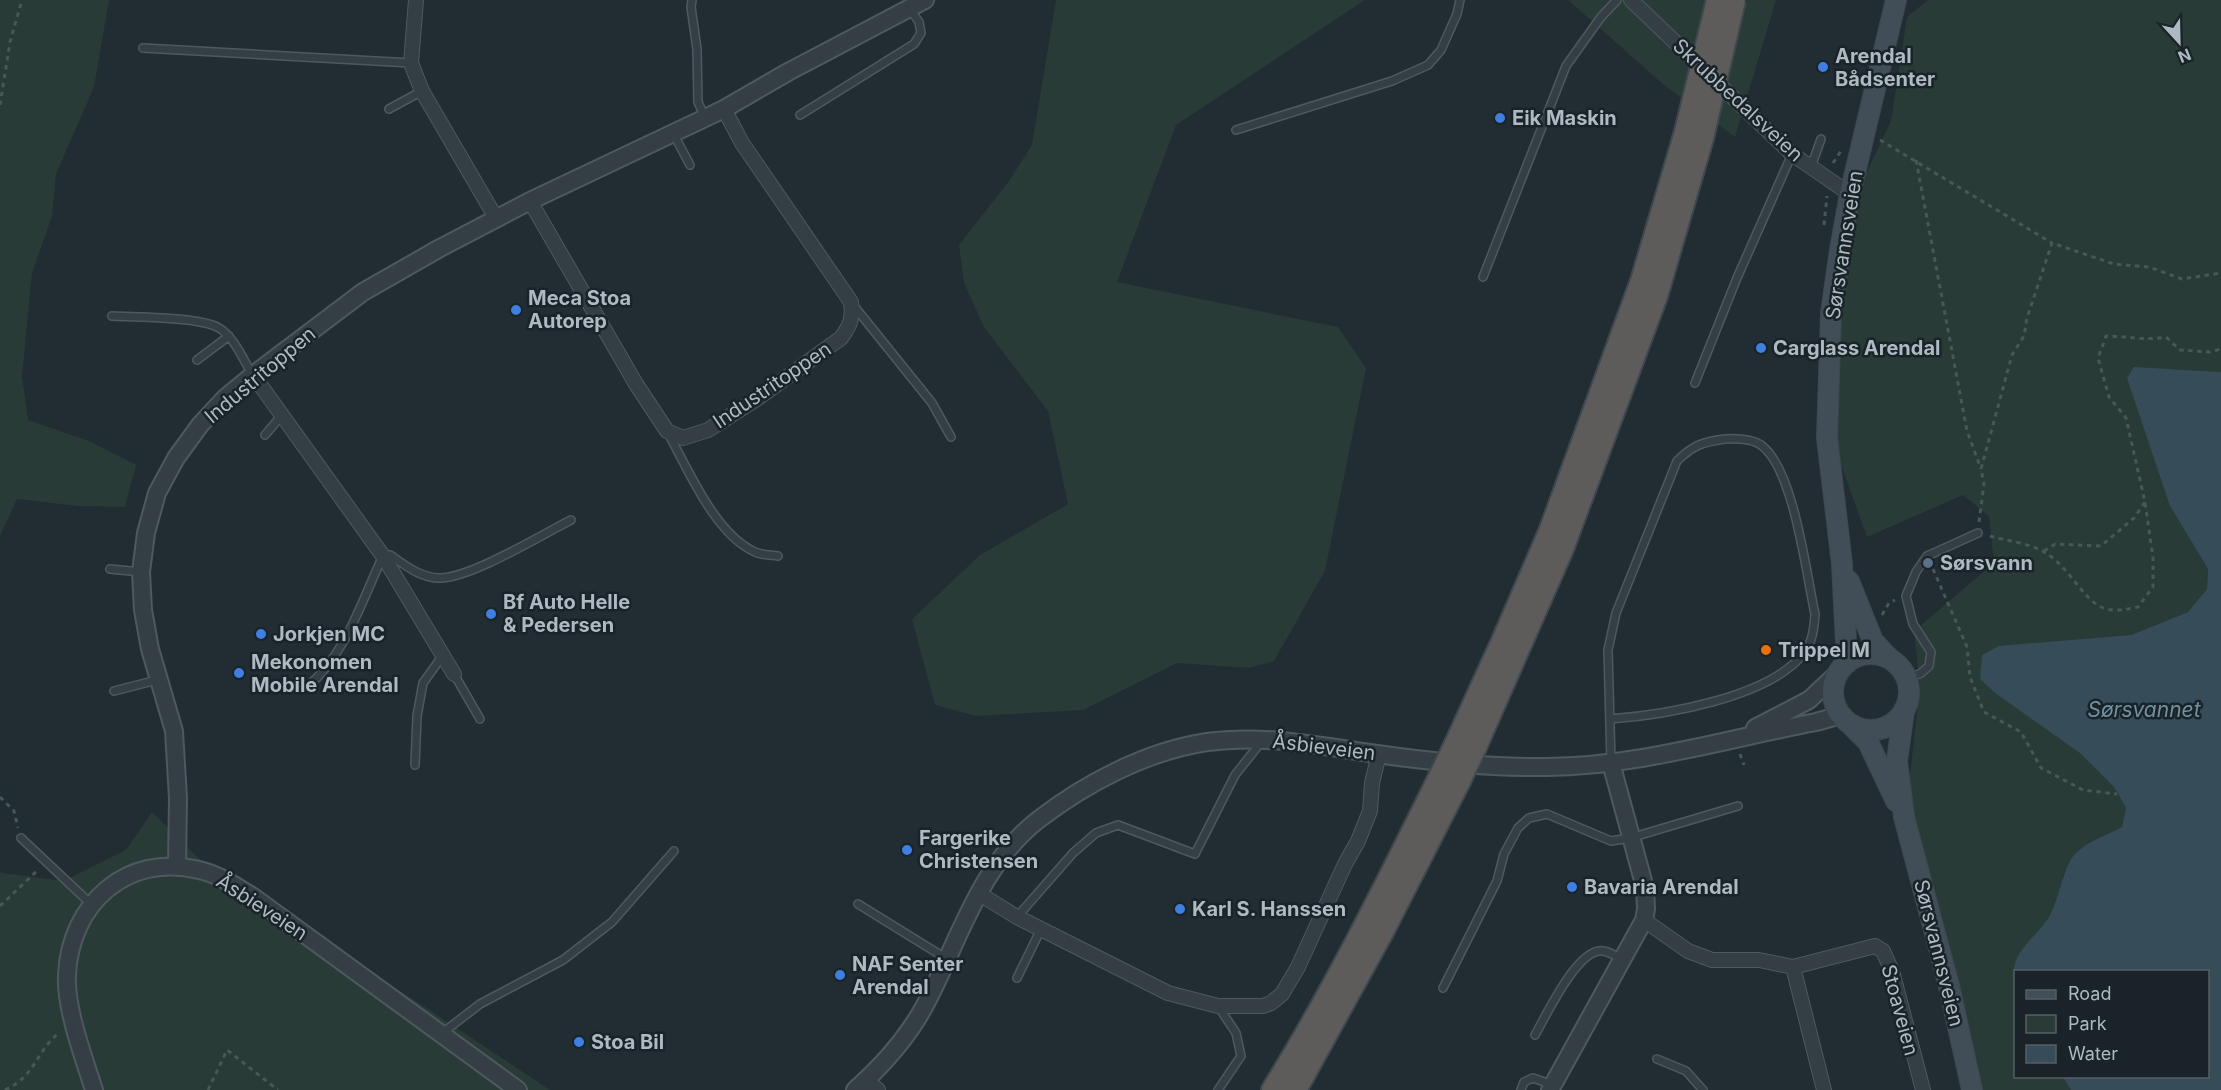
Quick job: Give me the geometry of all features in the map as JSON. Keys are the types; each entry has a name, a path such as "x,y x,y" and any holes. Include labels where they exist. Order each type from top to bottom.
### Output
{"highway":[{"path":"1295,1090 1382,932 1449,780 1570,527 1656,296 1694,135 1718,0"},
{"path":"1694,135 1734,0"},
{"path":"1273,1090 1449,780"}],"main road":[{"name":"Sørsvannsveien","path":"1843,667 1842,564 1830,476 1827,404 1831,313 1850,194 1896,0"},
{"name":"Sørsvannsveien","path":"1842,564 1873,641 1890,659"},
{"path":"1868,654 1890,659 1897,664 1906,679 1908,700 1904,710 1891,723 1874,730 1861,728 1845,719 1835,705 1833,694 1834,682 1843,667 1857,657 1868,654"},
{"name":"Sørsvannsveien","path":"1904,710 1897,761 1904,817 1949,986 1972,1090"},
{"name":"Sørsvannsveien","path":"1845,719 1868,742 1904,817"}],"street":[{"path":"416,0 411,63 422,91 496,218"},
{"name":"Industritoppen","path":"177,866 178,798 174,731 150,649 143,610 141,572 146,533 157,493 176,458 200,424 225,398 253,375 363,292 496,218 724,109 788,72 925,0"},
{"name":"Skrubbedalsveien","path":"1631,0 1792,153 1850,194"},
{"path":"724,109 742,143 850,302"},
{"path":"530,201 636,384 667,431"},
{"name":"Industritoppen","path":"667,431 683,438 696,435 758,398 841,338 850,327 852,316 850,302"},
{"path":"253,375 383,556 454,674"},
{"name":"Åsbieveien","path":"1738,737 1809,700 1843,667"},
{"name":"Åsbieveien","path":"866,1087 923,1009 978,893 1004,852 1038,820 1107,777 1174,749 1208,742 1293,740 1379,754 1495,767 1550,767 1611,763 1695,749 1738,737 1816,722 1845,719"},
{"path":"978,893 1017,917 1168,993 1218,1005 1263,1006 1272,1004 1282,994 1298,967 1345,864 1358,841 1370,811 1372,783 1379,754"},
{"path":"1552,1087 1621,958 1644,920 1645,888 1611,763"},
{"name":"Åsbieveien","path":"94,1090 69,1002 67,976 76,930 91,904 106,889 128,875 160,866 177,866 211,874 252,896 518,1090"},
{"name":"Stoaveien","path":"1644,920 1688,951 1713,960 1759,960 1793,967 1875,946 1883,951 1892,971 1923,1090"},
{"path":"1793,967 1824,1090"}],"lane":[{"path":"692,0 698,102 705,118"},
{"path":"1236,130 1392,81 1428,65 1441,50 1457,14 1460,0"},
{"path":"1484,277 1566,66 1617,0"},
{"path":"800,115 914,44 921,33 919,22 909,8"},
{"path":"143,48 411,63"},
{"path":"389,109 422,91"},
{"path":"673,134 690,165"},
{"path":"1811,167 1821,140"},
{"path":"1695,383 1737,278 1792,153"},
{"path":"850,302 932,403 951,437"},
{"path":"112,316 201,322 219,328 229,336 253,375"},
{"path":"197,360 229,336"},
{"path":"265,435 282,415"},
{"path":"667,431 717,521 734,539 756,553 778,556"},
{"path":"1610,719 1645,716 1731,696 1771,681 1805,652 1814,633 1815,614 1789,489 1772,456 1760,444 1737,438 1707,442 1689,449 1677,461 1616,613 1608,650 1611,763"},
{"path":"308,686 330,664 360,608 383,556 390,555 418,574 440,578 461,574 490,562 571,520"},
{"path":"1906,679 1921,673 1929,666 1931,652 1913,624 1906,596 1916,572 1927,556 1978,533"},
{"path":"110,569 141,572"},
{"path":"415,765 417,716 423,683 442,655"},
{"path":"454,674 480,720"},
{"path":"114,691 160,679"},
{"path":"1017,917 1073,854 1096,833 1118,825 1196,854 1235,775 1264,740"},
{"path":"1443,988 1497,881 1503,854 1518,828 1529,818 1547,814 1611,841 1630,838 1738,806"},
{"path":"21,838 91,904"},
{"path":"441,1034 480,1004 563,960 612,922 674,851"},
{"path":"858,904 947,959"},
{"path":"1017,978 1041,929"},
{"path":"1535,1035 1571,974 1588,954 1606,951 1621,958"},
{"path":"1218,1005 1236,1033 1240,1056 1218,1090"},
{"path":"1657,1059 1686,1071 1702,1090"},
{"path":"1521,1090 1524,1082 1533,1078 1552,1087"}],"path":[{"path":"0,105 10,42 22,0"},
{"path":"1865,132 1916,160 2052,243 2114,264 2149,267 2182,279 2221,273"},
{"path":"1916,160 1966,431 1982,469 1984,484 1978,533 2043,551 2063,565 2084,591 2101,607 2117,610 2138,607 2153,587 2153,558 2145,502 2126,418 2109,397 2098,357 2106,336 2129,336 2149,340 2166,337 2180,350 2210,352 2221,349"},
{"path":"1982,469 2012,355 2024,336 2027,318 2052,243"},
{"path":"2043,551 2055,544 2101,546 2134,518 2145,502"},
{"path":"1927,556 1967,647 1970,677 1984,712 2021,732 2041,768 2083,790 2117,794"},
{"path":"1877,621 1889,603 1906,596"},
{"path":"0,797 14,811 21,838"},
{"path":"0,906 25,884 45,861"},
{"path":"5,1090 15,1085 31,1071 48,1041 76,1026"},
{"path":"208,1090 227,1050 279,1090"}],"green space":[{"path":"0,0 109,0 94,87 56,174 52,216 32,273 22,376 28,420 89,441 136,465 125,507 78,506 17,499 0,536"},
{"path":"1056,0 1365,0 1176,125 1117,282 1338,327 1366,368 1325,571 1274,661 1249,668 1177,663 1083,710 976,716 935,705 912,619 980,555 1068,504 1048,411 984,327 964,283 959,245 1009,181 1032,145"},
{"path":"1568,0 1776,0 1735,137 1664,85"},
{"path":"1928,0 2221,0 2221,372 2172,369 2170,506 2208,569 2207,589 2188,612 2131,635 2066,641 1982,655 1981,679 1995,693 2081,754 2114,787 2126,808 2122,827 2090,843 2074,855 2051,913 2019,954 2014,970 2014,1078 2064,1078 2071,1090 1981,1090 1908,793 1920,686 1914,631 1994,563 1989,516 1963,495 1867,537 1835,448 1838,232 1891,121 1907,17"},
{"path":"152,812 219,878 422,1005 550,1090 0,1090 0,871 64,881 126,850"}],"water":[{"name":"Sørsvannet","path":"2134,367 2221,372 2221,1090 2071,1090 2064,1078 2209,1078 2209,970 2014,970 2019,954 2051,913 2074,855 2090,843 2122,827 2126,808 2114,787 2081,754 1995,693 1980,679 1982,655 1999,646 2131,635 2188,612 2207,589 2208,569 2170,506 2127,378"}],"place":[{"name":"Arendal Bådsenter","path":"1823,67"},
{"name":"Eik Maskin","path":"1500,118"},
{"name":"Meca Stoa Autorep","path":"516,310"},
{"name":"Carglass Arendal","path":"1761,348"},
{"name":"Sørsvann","path":"1928,563"},
{"name":"Bf Auto Helle & Pedersen","path":"491,614"},
{"name":"Jorkjen MC","path":"261,634"},
{"name":"Trippel M","path":"1766,650"},
{"name":"Mekonomen Mobile Arendal","path":"239,673"},
{"name":"Fargerike Christensen","path":"907,850"},
{"name":"Bavaria Arendal","path":"1572,887"},
{"name":"Karl S. Hanssen","path":"1180,909"},
{"name":"NAF Senter Arendal","path":"840,975"},
{"name":"Stoa Bil","path":"579,1042"}]}
